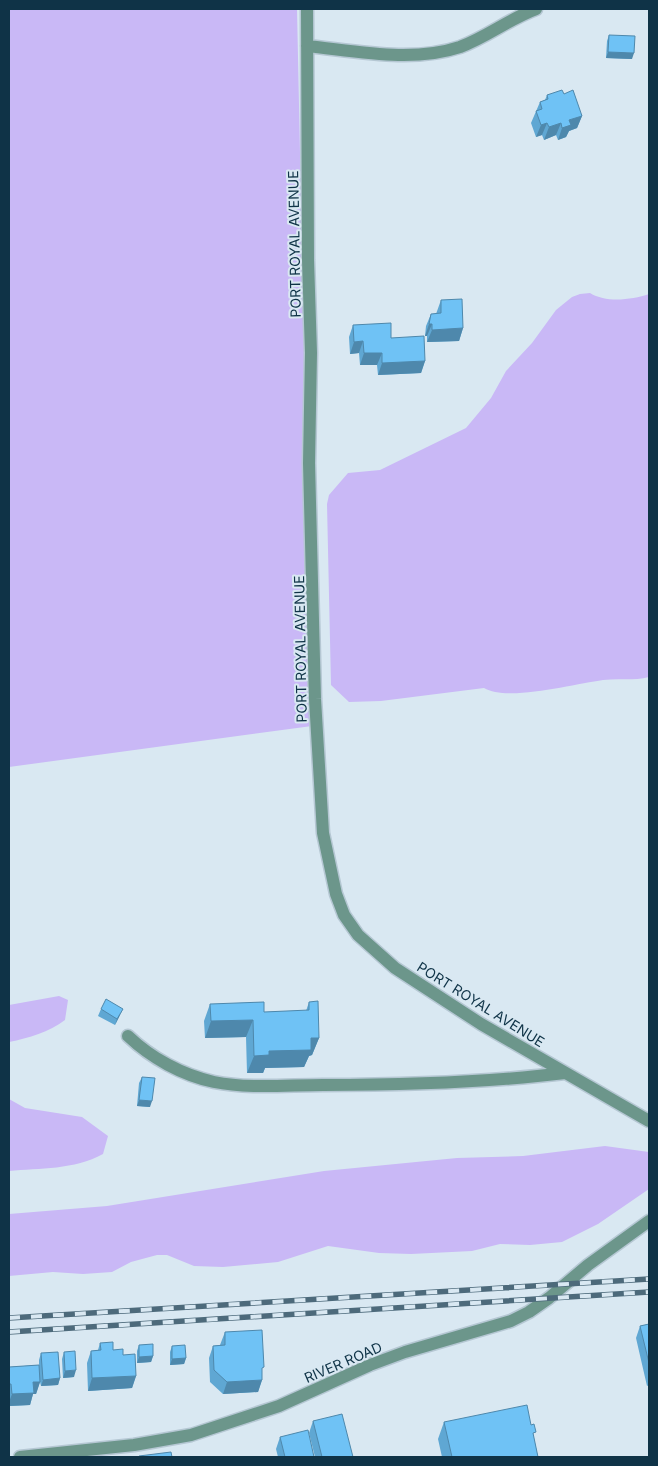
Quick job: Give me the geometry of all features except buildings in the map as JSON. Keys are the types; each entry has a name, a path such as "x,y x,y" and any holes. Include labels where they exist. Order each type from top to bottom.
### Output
{"street":[{"name":"PORT ROYAL AVENUE","path":"307,9 311,353 309,463 315,699 323,833 330,876 347,920 358,936 379,956 473,1019 649,1121"},
{"path":"307,46 395,54 428,54 462,46 516,17 536,9"},
{"path":"128,1036 139,1047 161,1062 192,1076 242,1086 406,1085 500,1081 565,1073"},
{"name":"RIVER ROAD","path":"20,1457 134,1445 191,1435 279,1406 370,1365 400,1354 510,1321 549,1298 602,1254 649,1221"}],"shaded area":[{"path":"9,9 297,9 312,726 9,767"},
{"path":"590,293 603,298 619,300 649,294 649,677 603,680 524,693 495,692 484,688 381,701 349,702 331,685 327,504 329,495 348,473 380,470 466,428 491,398 506,371 532,343 556,310 572,297"},
{"path":"59,996 68,1000 65,1020 38,1034 9,1042 9,1005"},
{"path":"9,1099 25,1108 82,1117 108,1136 103,1154 69,1166 9,1171"},
{"path":"605,1146 649,1152 649,1189 598,1224 562,1242 530,1245 500,1244 472,1251 411,1254 379,1253 328,1246 278,1262 223,1267 194,1266 167,1255 157,1255 131,1262 112,1272 83,1274 53,1272 9,1276 9,1214 107,1206 324,1171 457,1158 523,1156"}],"railway":[{"path":"9,1318 649,1279"},
{"path":"9,1332 649,1292"}]}
